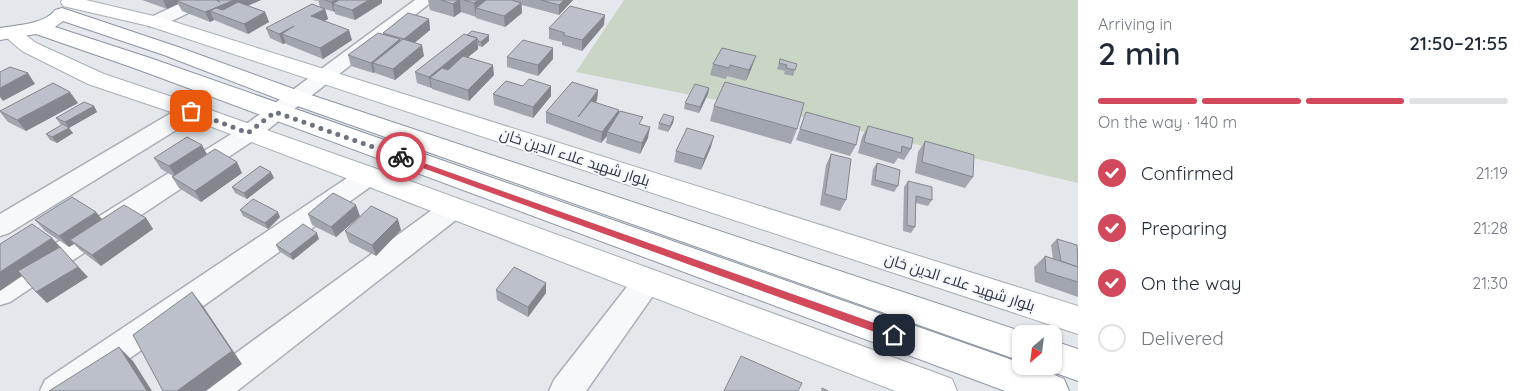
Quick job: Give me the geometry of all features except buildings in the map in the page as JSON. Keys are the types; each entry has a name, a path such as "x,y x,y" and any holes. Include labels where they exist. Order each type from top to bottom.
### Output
{"main road":[{"name":"بلوار شهید علاء الدین خان","path":"67,6 155,22 1078,320"},
{"path":"16,32 67,6 171,51 284,104 1051,391"},
{"path":"16,32 284,104 1012,343"},
{"path":"16,32 29,47 96,79 191,111 368,176 939,391"},
{"path":"1062,360 1078,365"}],"street":[{"path":"155,22 201,0"},
{"path":"0,293 248,133 284,104 426,0"},
{"path":"0,226 191,111"},
{"path":"58,391 368,176"},
{"path":"211,391 452,209"},
{"path":"566,391 647,282"}],"green space":[{"path":"624,0 1078,0 1078,183 802,117 576,72"}],"way so far":[{"path":"191,111 248,133 275,112 401,157"}],"route":[{"path":"401,157 894,335"}]}
